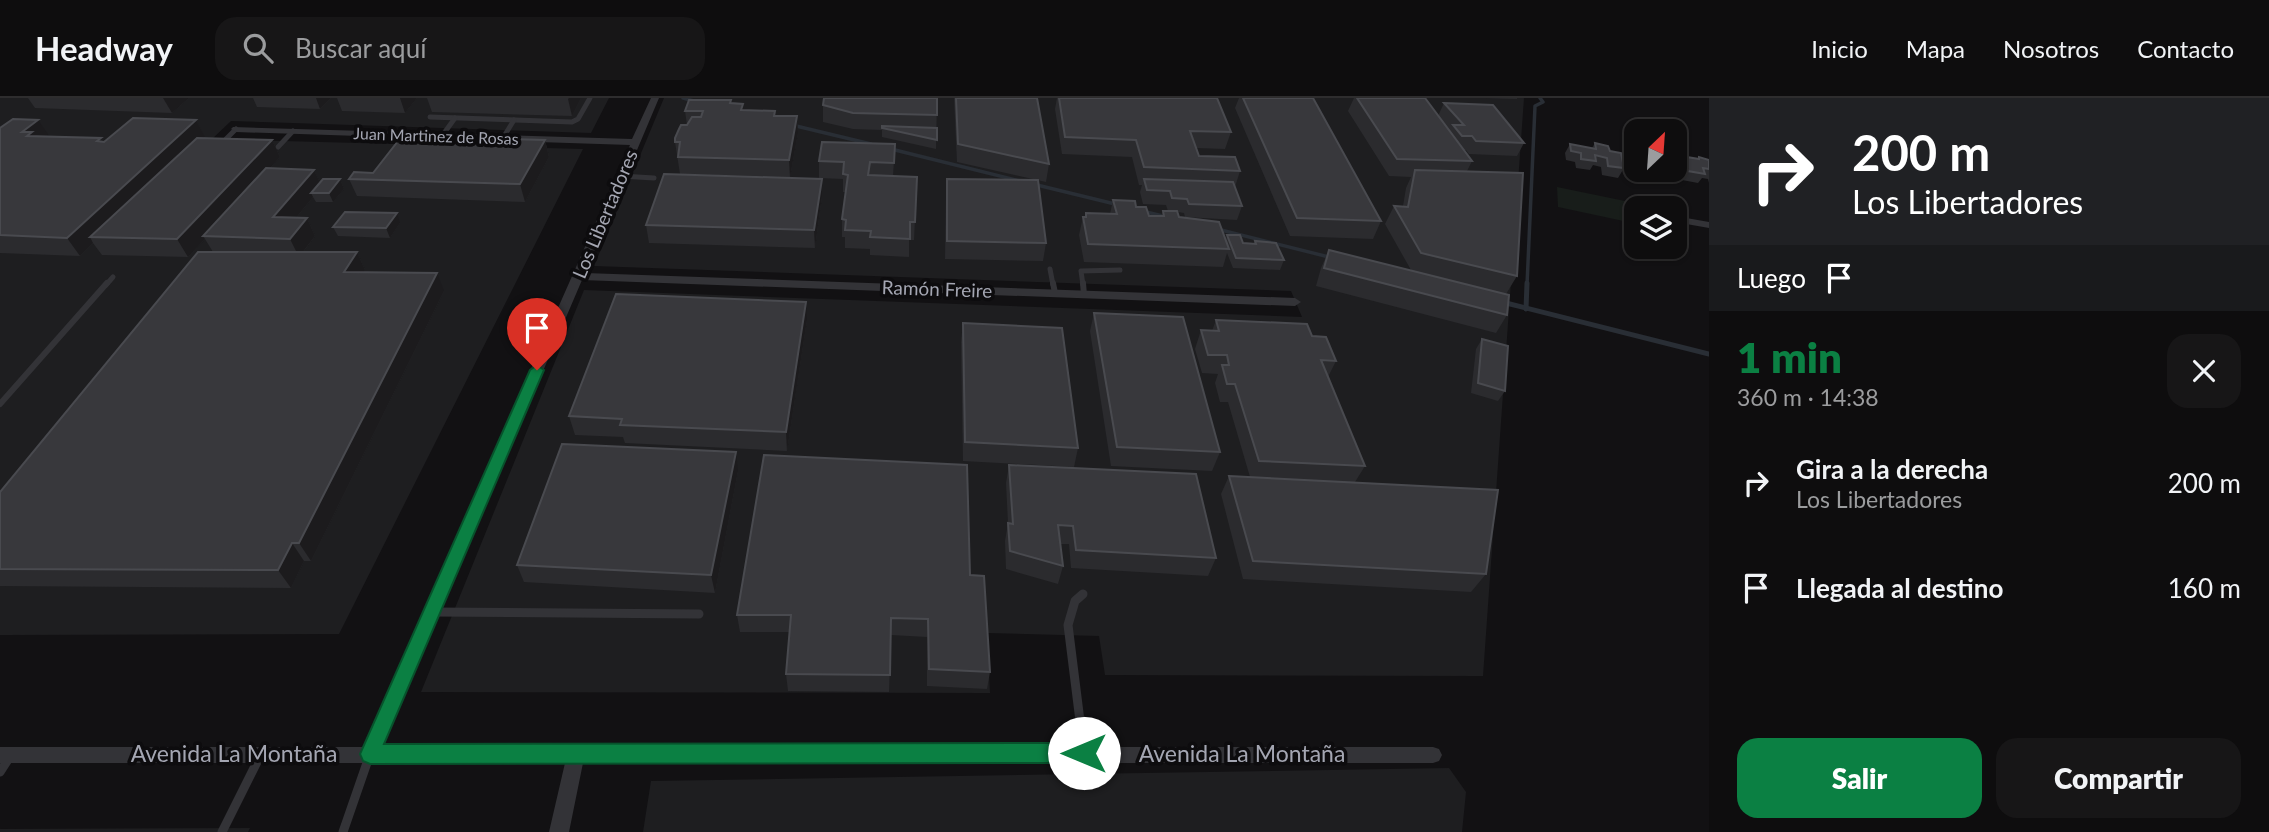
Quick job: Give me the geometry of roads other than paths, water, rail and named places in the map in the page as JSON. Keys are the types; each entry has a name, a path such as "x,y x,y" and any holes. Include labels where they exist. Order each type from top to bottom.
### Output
{"street":[{"name":"Los Libertadores","path":"370,754 655,98"},
{"name":"Juan Martinez de Rosas","path":"236,129 636,142"},
{"path":"1687,221 1709,225"},
{"name":"Ramón Freire","path":"578,276 1295,302"},
{"path":"559,832 576,754"},
{"name":"Avenida La Montaña","path":"6,755 1433,755"}],"lane":[{"path":"430,117 576,121 590,98"},
{"path":"442,136 455,118"},
{"path":"503,138 514,120"},
{"path":"220,145 236,129"},
{"path":"278,146 293,131"},
{"path":"621,176 654,178"},
{"path":"1050,269 1055,293"},
{"path":"1084,295 1081,271 1120,270"},
{"path":"0,404 113,277"},
{"path":"1083,594 1075,601 1068,625 1084,753"},
{"path":"432,612 699,614"},
{"path":"222,832 261,754"},
{"path":"343,832 370,754"},
{"path":"0,772 6,755"}],"waterway":[{"path":"683,98 694,101"},
{"path":"1527,285 1535,106 1543,102 1540,98"},
{"path":"792,125 871,144"},
{"path":"891,149 1020,181"},
{"path":"1033,184 1119,205"},
{"path":"1142,211 1167,217"},
{"path":"1217,229 1333,258"},
{"path":"1526,308 1527,283"},
{"path":"1502,302 1526,308"},
{"path":"1526,308 1709,354"}]}
